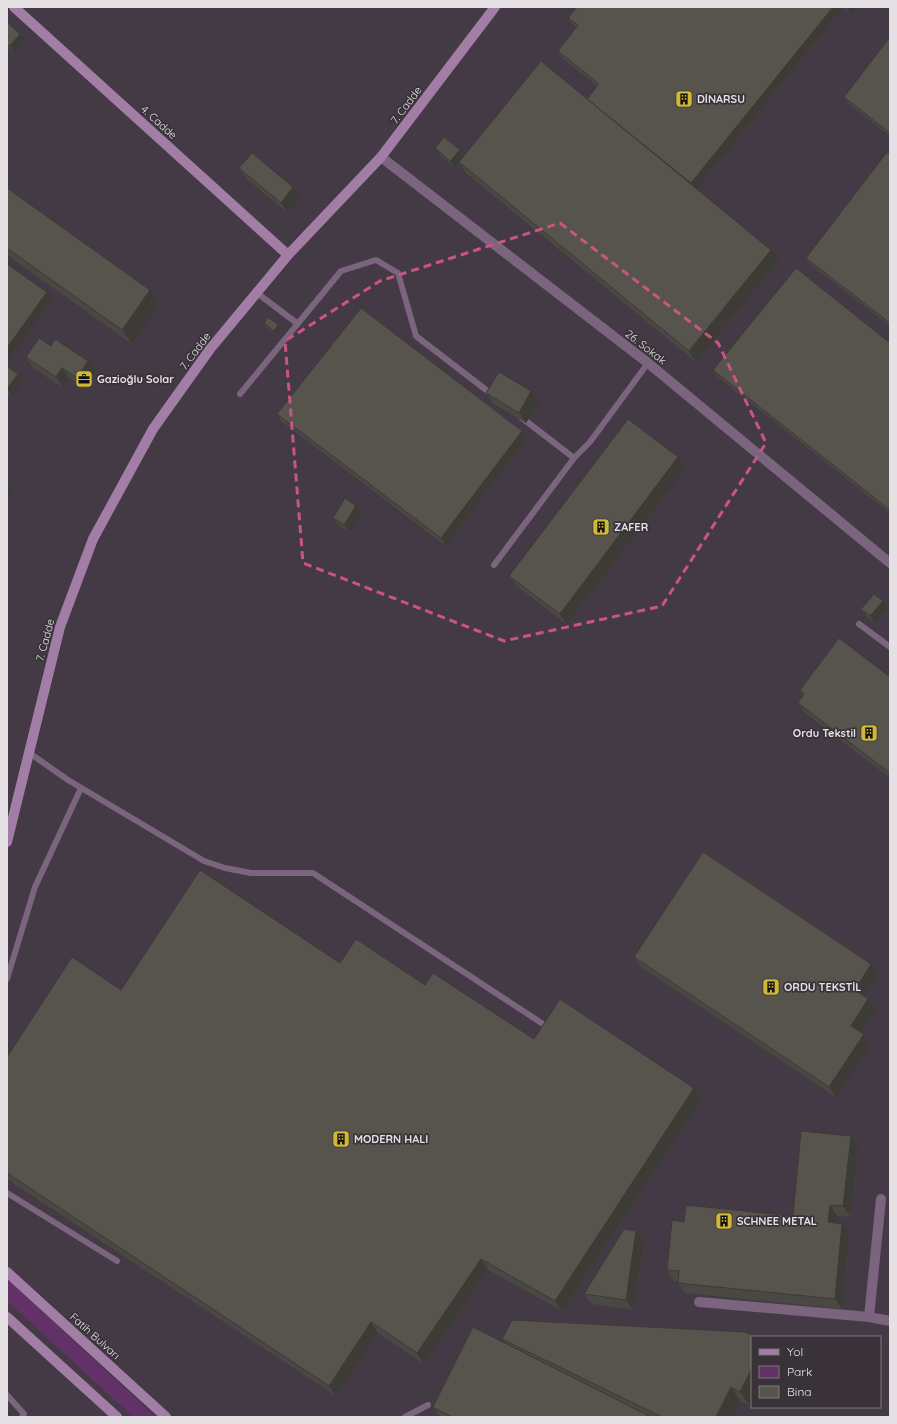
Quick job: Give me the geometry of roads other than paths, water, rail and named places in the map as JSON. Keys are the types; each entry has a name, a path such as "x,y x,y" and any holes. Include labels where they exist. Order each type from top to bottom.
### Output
{"street":[{"name":"4. Cadde","path":"14,7 288,255"},
{"name":"7. Cadde","path":"7,842 60,627 93,539 153,429 210,349 288,255 381,157 495,7"},
{"name":"26. Sokak","path":"381,157 648,363 890,563"},
{"path":"869,1317 881,1199"},
{"name":"Fatih Bulvarı","path":"7,1272 166,1417"},
{"path":"699,1302 869,1317 890,1321"},
{"path":"7,1317 117,1417"}],"lane":[{"path":"240,394 341,271 376,260 398,273 416,336 501,402"},
{"path":"257,293 298,324"},
{"path":"494,565 574,458 590,442 648,363"},
{"path":"514,411 574,458"},
{"path":"859,624 890,647"},
{"path":"28,752 82,788 204,861 224,868 251,873 313,873 543,1024"},
{"path":"7,979 35,887 82,788"},
{"path":"7,1193 117,1262"},
{"path":"7,1395 24,1414 22,1417"},
{"path":"406,1417 428,1405"}],"place":[{"name":"DİNARSU","path":"684,99"},
{"name":"Gazioğlu Solar","path":"84,379"},
{"name":"ZAFER","path":"601,527"},
{"name":"Ordu Tekstil","path":"869,733"},
{"name":"ORDU TEKSTİL","path":"771,987"},
{"name":"MODERN HALI","path":"341,1139"},
{"name":"SCHNEE METAL","path":"724,1221"}]}
